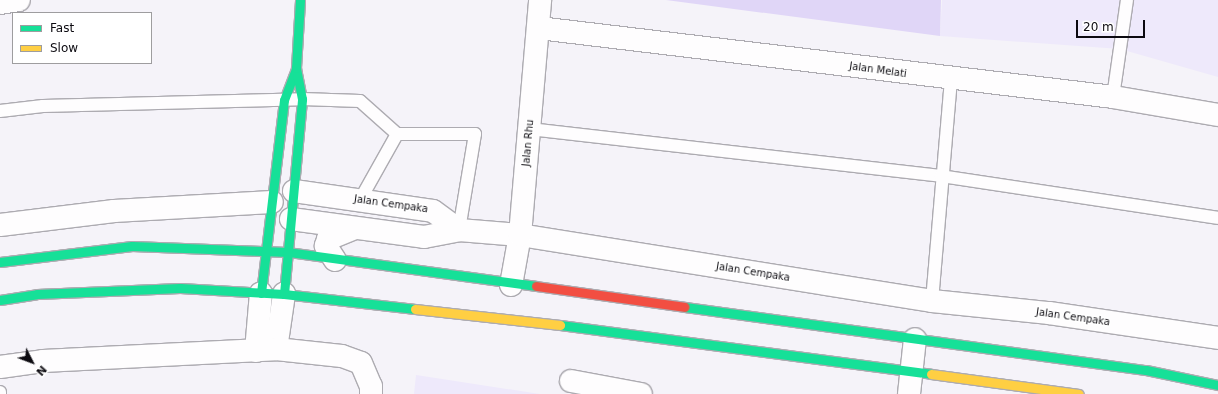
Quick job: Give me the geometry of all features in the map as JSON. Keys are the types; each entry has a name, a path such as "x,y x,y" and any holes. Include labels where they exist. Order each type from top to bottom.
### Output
{"street":[{"path":"0,3 19,0"},
{"path":"266,350 284,294 302,99 296,68 300,0"},
{"name":"Jalan Rhu","path":"511,285 520,235 539,28 540,0"},
{"name":"Jalan Melati","path":"539,28 951,80 1113,97 1218,114"},
{"path":"266,350 261,293 284,100 296,68"},
{"name":"Jalan Cempaka","path":"294,191 433,211 459,230 520,235 932,300 1049,313 1218,338"},
{"path":"0,225 114,211 272,202"},
{"path":"291,219 424,237 459,230"},
{"path":"335,260 326,246 328,239 356,228"},
{"path":"0,262 132,246 288,252 511,285 1146,370 1218,385"},
{"path":"0,300 37,294 180,288 284,294 586,328 1079,394"},
{"path":"909,394 910,371 915,338"},
{"path":"0,367 43,361 266,350 342,356 361,364 372,386 371,394"},
{"path":"578,386 641,394"}],"lane":[{"path":"1113,97 1127,0"},
{"path":"932,300 941,176 951,80"},
{"path":"0,111 44,106 302,99 360,101 397,134 475,134 459,230"},
{"path":"529,129 941,176 1218,218"},
{"path":"360,200 397,134"}],"shaded area":[{"path":"666,0 941,0 940,36"},
{"path":"942,0 1218,0 1218,77 1120,49 940,36"},
{"path":"416,375 540,394 414,394"}],"traffic: fast":[{"path":"284,294 302,99 296,68 300,0"},
{"path":"261,293 284,100 296,68"},
{"path":"0,262 132,246 288,252 536,286"},
{"path":"0,300 37,294 180,288 284,294 415,309"},
{"path":"685,307 1146,370 1218,385"},
{"path":"560,325 931,374"}],"traffic: slow":[{"path":"415,309 560,325"},
{"path":"931,374 1079,394"}],"traffic: jam":[{"path":"536,286 685,307"}]}
